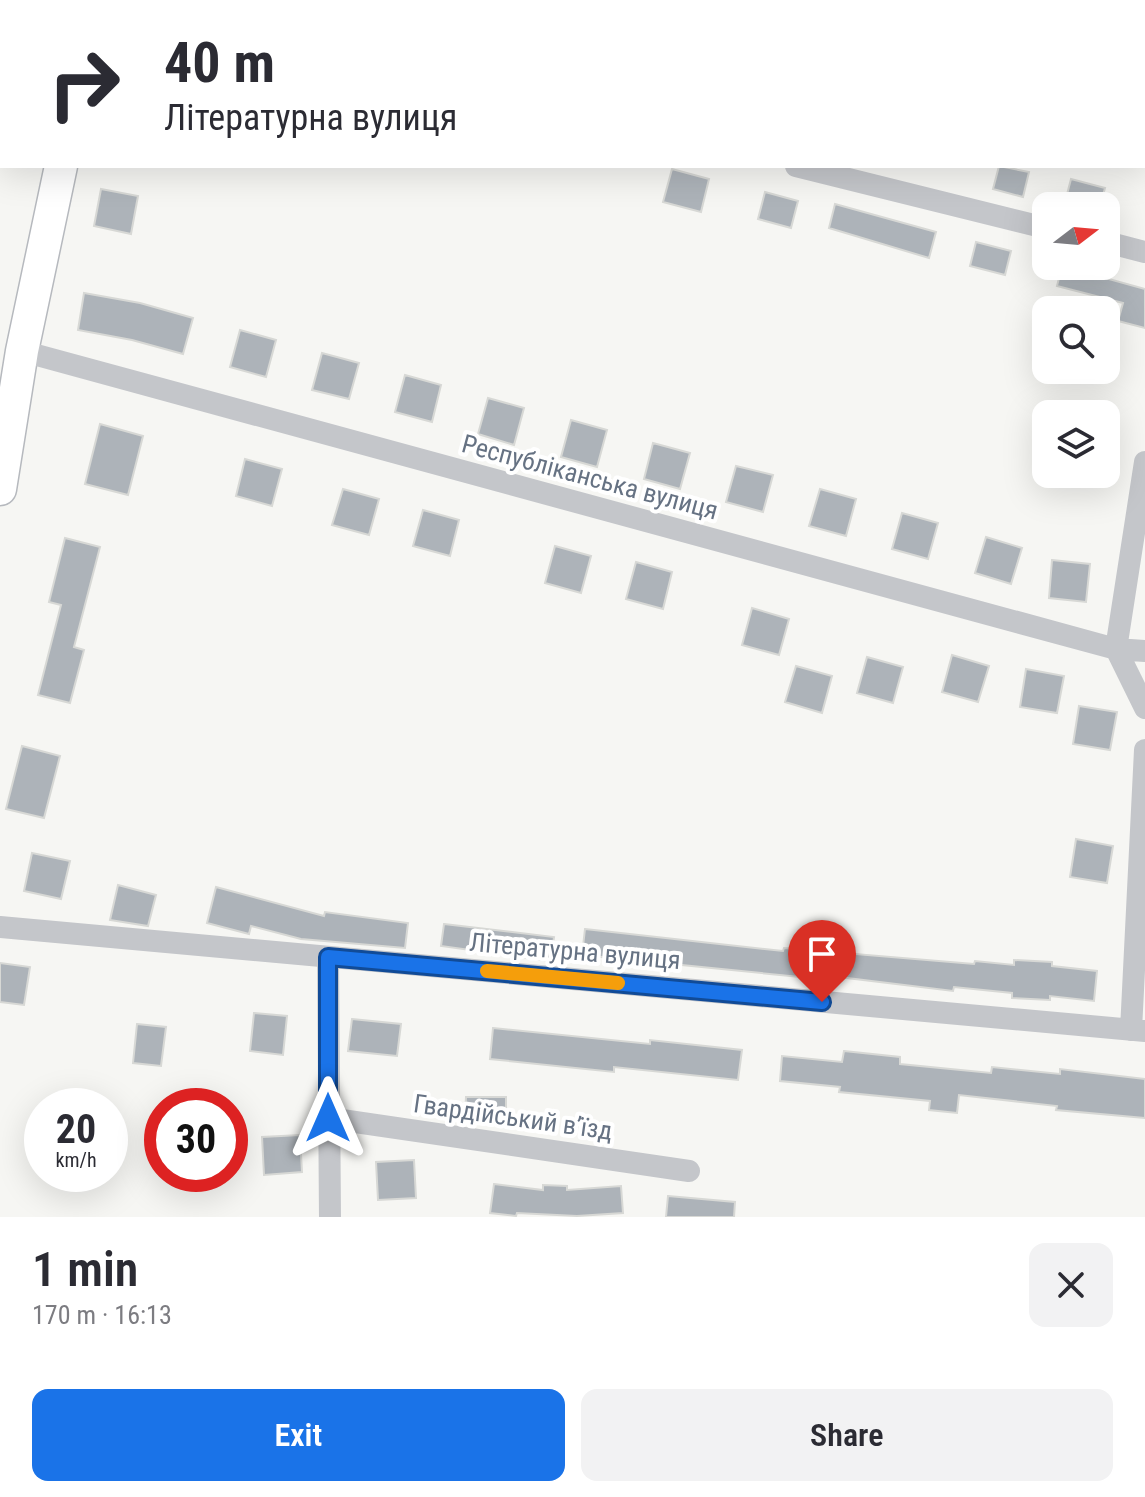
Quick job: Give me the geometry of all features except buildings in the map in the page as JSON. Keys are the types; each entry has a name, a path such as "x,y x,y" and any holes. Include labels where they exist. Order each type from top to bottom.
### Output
{"street":[{"path":"0,489 22,351 61,168"},
{"path":"804,168 1032,225"},
{"path":"1120,246 1145,252"},
{"name":"Республіканська вулиця","path":"22,351 1116,649 1145,651"},
{"path":"1145,462 1116,649 1145,708"},
{"path":"1138,1030 1145,750"},
{"name":"Літературна вулиця","path":"0,927 1138,1030"},
{"path":"328,957 330,1217"},
{"name":"Гвардійський в’їзд","path":"328,1118 689,1171"}],"slow traffic":[{"path":"487,971 618,983"}],"route":[{"path":"328,1118 328,957 822,1002"}]}
